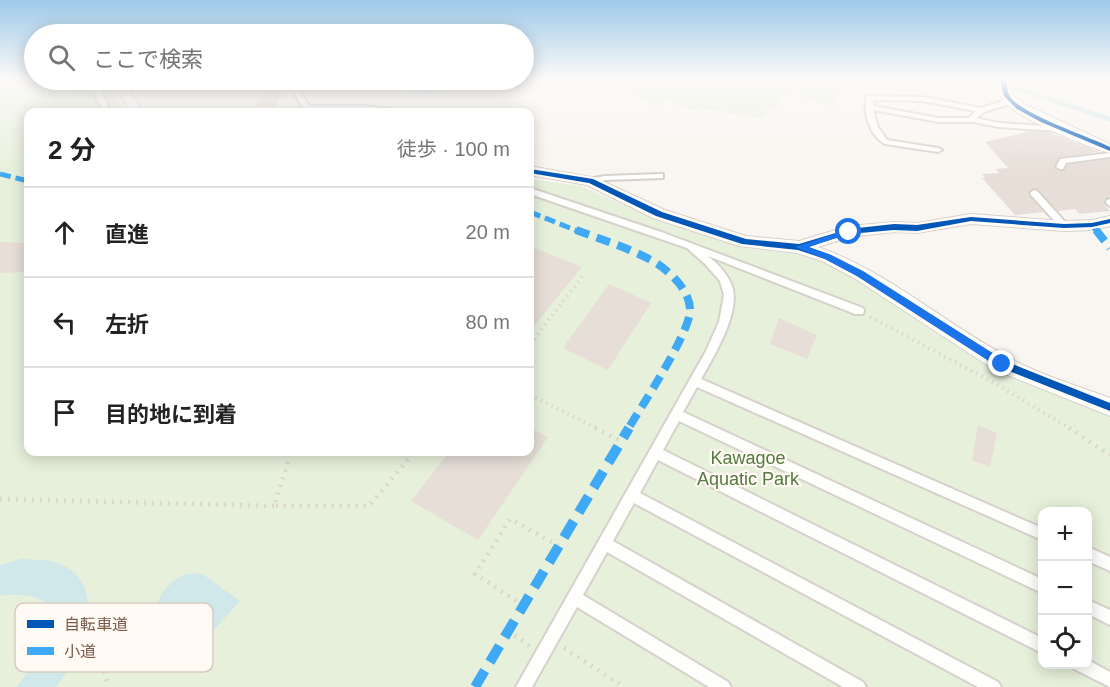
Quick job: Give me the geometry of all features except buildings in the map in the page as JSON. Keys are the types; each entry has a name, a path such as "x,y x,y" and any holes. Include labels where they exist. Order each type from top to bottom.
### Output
{"street":[{"path":"1028,112 1110,149"},
{"path":"534,172 591,182 659,214 745,242 799,247 828,257 860,274 1002,364 1110,407"},
{"path":"799,247 849,232 894,227 917,228 971,219 1064,226 1092,225 1110,221"}],"lane":[{"path":"870,112 885,142 939,150"},
{"path":"896,112 939,120 973,120 999,125 1068,130"},
{"path":"973,120 972,117 978,112"},
{"path":"1060,167 1063,161 1110,155"},
{"path":"591,182 605,178 660,176"},
{"path":"534,192 690,246 858,311"},
{"path":"1034,193 1064,226"},
{"path":"524,687 656,453 724,323 729,294 725,280 690,246"},
{"path":"694,381 1038,532"},
{"path":"676,414 1038,584"},
{"path":"656,453 1038,644"},
{"path":"632,495 993,687"},
{"path":"605,544 858,687"},
{"path":"1092,556 1110,564"},
{"path":"575,598 723,687"},
{"path":"1092,610 1110,618"},
{"path":"1089,669 1110,680"}],"path":[{"path":"534,339 585,273"},
{"path":"858,311 957,362 1058,419 1110,455"},
{"path":"534,397 621,441"},
{"path":"0,499 274,506 369,506 411,456"},
{"path":"274,506 288,462"},
{"path":"523,605 475,574 510,519 559,546"},
{"path":"508,631 542,654"},
{"path":"550,640 624,687"},
{"path":"104,672 109,687"}],"green space":[{"name":"Kawagoe Aquatic Park","path":"0,112 24,112 24,456 534,456 534,180 581,186 646,215 746,248 804,255 836,267 862,281 946,339 984,361 1110,415 1110,687 0,687"},
{"path":"723,112 766,112 762,118"}],"water":[{"path":"21,559 58,563 74,573 84,587 88,603 44,603 28,596 0,596 0,565"},
{"path":"201,573 240,601 213,631 213,603 157,603 171,583 189,574"},
{"path":"28,672 67,672 56,687 16,687"}],"waterway":[{"path":"1089,112 1110,119"}],"marked path":[{"path":"0,174 24,180"},
{"path":"475,687 633,421 682,335 690,314 685,292 668,272 655,262 534,214"},
{"path":"1092,225 1110,248"}],"cycle path":[{"path":"1027,112 1110,149"},
{"path":"534,172 591,181 659,214 745,242 799,247 828,257 860,274 1002,364 1110,407"},
{"path":"799,247 849,232 894,227 917,228 971,219 1064,226 1092,225 1110,221"}],"route":[{"path":"849,232 799,247 828,257 860,274 1002,364"}]}
